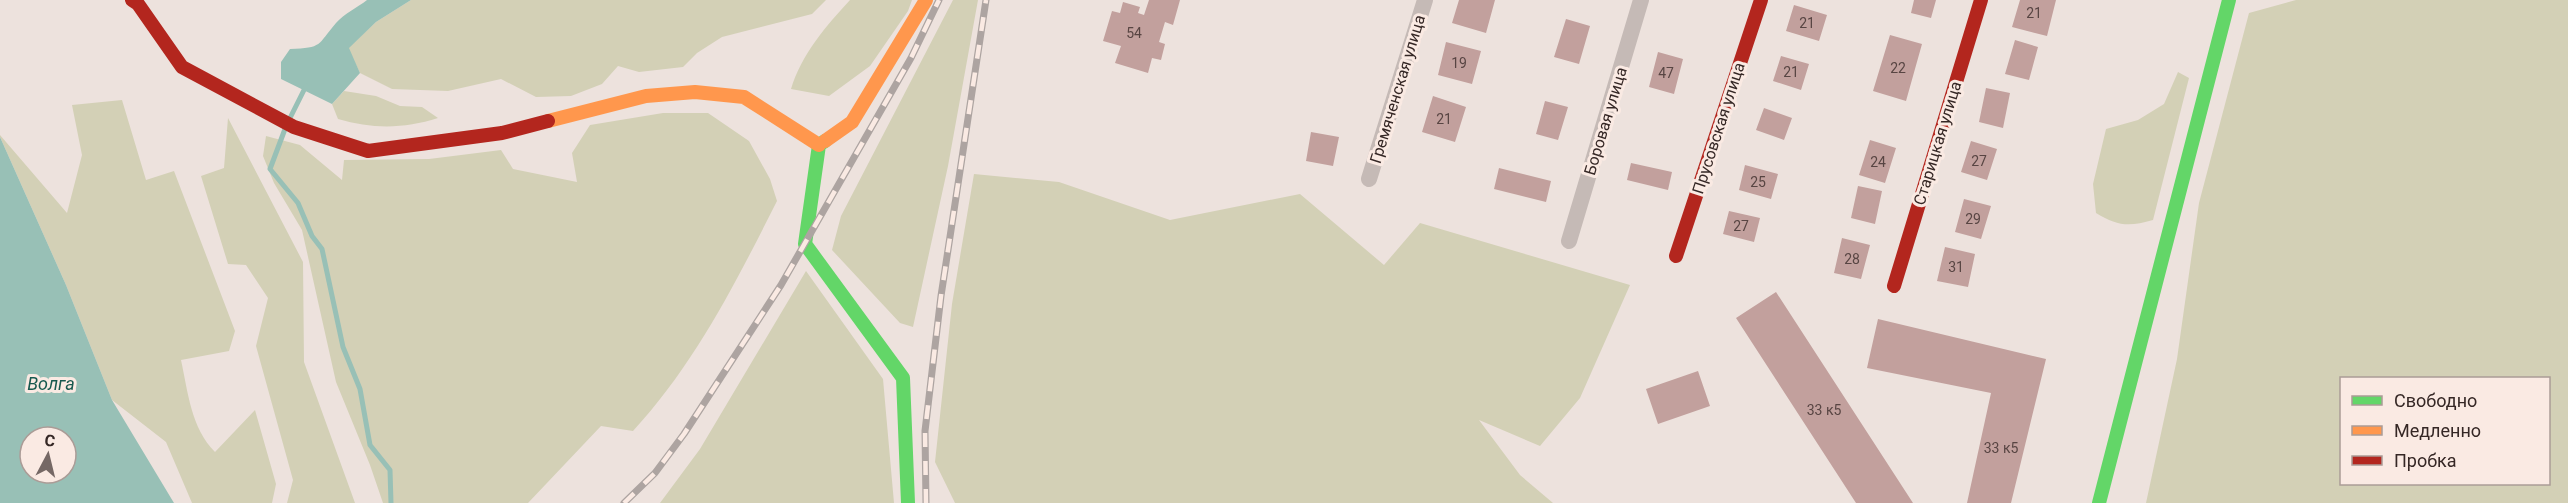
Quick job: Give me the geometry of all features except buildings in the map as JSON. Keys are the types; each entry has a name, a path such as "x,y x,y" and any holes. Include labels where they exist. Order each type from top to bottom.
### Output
{"street":[{"path":"132,0 138,4 182,67 279,121 368,151 502,133 646,96 695,92 744,97 819,145"},
{"path":"908,503 903,378 805,244 819,145 852,122 926,0"},
{"name":"Гремяченская улица","path":"1369,179 1425,0"},
{"name":"Боровая улица","path":"1569,241 1641,0"},
{"name":"Прусовская улица","path":"1676,256 1761,0"},
{"name":"Старицкая улица","path":"1893,286 1981,0"},
{"path":"2099,503 2229,0"}],"shaded area":[{"path":"411,0 826,0 812,14 722,37 697,53 683,67 639,72 618,66 602,84 571,96 536,97 501,79 448,91 392,89 360,73 348,48 376,22"},
{"path":"850,0 912,0 908,11 870,66 829,96 791,89 795,76 808,53 823,31"},
{"path":"953,0 978,0 948,166 913,327 900,323 832,250 841,216"},
{"path":"2296,0 2568,0 2568,503 2146,503 2177,359 2199,203 2249,13"},
{"path":"2178,72 2189,78 2153,220 2137,224 2123,224 2103,217 2096,213 2093,184 2106,129 2138,120 2164,104"},
{"path":"344,91 376,96 400,106 422,107 438,118 400,126 363,125 338,119 332,104"},
{"path":"122,100 146,180 174,171 235,331 229,351 181,360 196,421 215,452 255,410 276,484 272,503 192,503 166,442 112,400 66,285 0,137 0,135 67,213 82,155 72,105"},
{"path":"663,113 708,113 749,141 770,179 777,201 730,292 676,378 633,431 601,426 528,503 383,503 336,382 302,230 274,183 263,156 266,136 300,145 342,180 344,160 429,159 501,150 513,169 577,182 572,153 590,125"},
{"path":"228,118 303,262 304,362 355,503 287,503 293,480 256,346 268,298 246,265 228,264 201,176 224,168"},
{"path":"974,174 1059,182 1170,220 1300,194 1384,265 1420,223 1630,285 1580,398 1540,446 1479,420 1520,475 1553,503 955,503 935,462 952,304"},
{"path":"806,271 883,379 894,503 660,503 700,449"}],"water":[{"path":"367,0 411,0 376,22 349,48 360,73 332,104 281,79 281,62 290,49 308,48 318,44 339,20"},
{"name":"Волга","path":"0,137 66,285 112,400 174,503 0,503"}],"waterway":[{"path":"290,118 306,86"},
{"path":"285,129 270,169 298,203 312,236 322,249 343,347 360,389 370,445 390,470 391,503"}],"railway":[{"path":"624,503 655,473 684,434 781,285 911,58 939,0"},
{"path":"926,503 925,431 941,296 986,0"}],"traffic: fast":[{"path":"2099,503 2229,0"},
{"path":"825,141 819,145 805,244 903,378 908,503"}],"traffic: slow":[{"path":"825,141 852,122 926,0"},
{"path":"548,121 646,96 695,92 744,97 819,145"}],"traffic: jam":[{"path":"132,0 138,4 182,67 294,127 368,151 502,133 548,121"},
{"path":"1676,256 1761,0"},
{"path":"1894,286 1981,0"}]}
